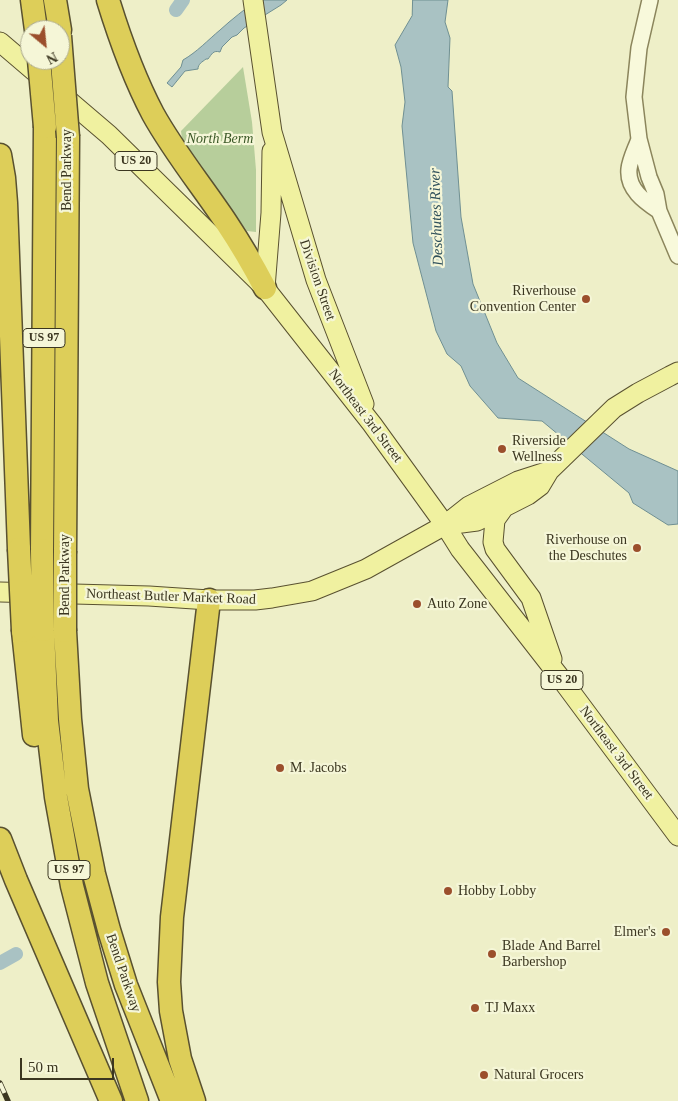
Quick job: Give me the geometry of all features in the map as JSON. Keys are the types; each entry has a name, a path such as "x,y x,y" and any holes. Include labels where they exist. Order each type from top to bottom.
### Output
{"highway":[{"name":"Bend Parkway","path":"55,0 58,20"},
{"path":"108,0 136,78 153,114 226,222 266,288"},
{"name":"Bend Parkway","path":"41,70 45,127 42,550 33,631 47,720 56,797 72,886 97,984 138,1101"},
{"name":"Bend Parkway","path":"63,70 68,137 65,631 70,719 77,789 94,874 108,930 126,985 172,1101"},
{"path":"0,154 4,178 6,212 19,549 33,631"},
{"path":"194,1101 177,1046 171,1011 170,982 172,917 209,600"},
{"path":"0,839 110,1101"}],"main road":[{"name":"Division Street","path":"253,0 272,132 316,280 372,424"},
{"name":"Northeast 3rd Street","path":"0,42 109,135 266,288 372,424 445,525 460,549 559,676 678,836"},
{"name":"Division Street","path":"266,288 271,213 272,132"},
{"path":"445,525 478,521 528,495 540,486 549,472 614,408 678,372"},
{"path":"445,525 469,506 518,481 549,472"},
{"path":"505,506 495,520 493,542 495,549 531,598 559,676"},
{"name":"Northeast Butler Market Road","path":"0,592 149,596 209,600 272,598 312,591 366,569 445,525"}],"street":[{"path":"650,0 639,48 634,97 639,139 649,178 656,194 659,211 678,256"}],"green space":[{"name":"North Berm","path":"243,67 252,122 256,170 256,232 247,231 183,147 181,131"}],"water":[{"path":"257,0 287,0 232,37 222,47 220,52 213,53 208,59 200,63 198,69 185,71 172,87 167,83 181,67 183,60 198,50"},
{"name":"Deschutes River","path":"413,0 448,0 445,22 450,38 448,87 452,91 461,217 473,284 497,343 518,378 629,449 678,471 678,524 668,525 633,503 629,493 542,421 498,418 470,386 461,366 447,354 436,331 413,243 402,126 405,102 401,67 395,45 412,16"}],"waterway":[{"path":"176,10 183,0"},
{"path":"0,963 16,954"}],"railway":[{"path":"0,1083 8,1101"}],"place":[{"name":"Riverhouse Convention Center","path":"586,299"},
{"name":"Riverside Wellness","path":"502,449"},
{"name":"Riverhouse on the Deschutes","path":"637,548"},
{"name":"Auto Zone","path":"417,604"},
{"name":"M. Jacobs","path":"280,768"},
{"name":"Hobby Lobby","path":"448,891"},
{"name":"Elmer's","path":"666,932"},
{"name":"Blade And Barrel Barbershop","path":"492,954"},
{"name":"TJ Maxx","path":"475,1008"},
{"name":"Natural Grocers","path":"484,1075"}]}
